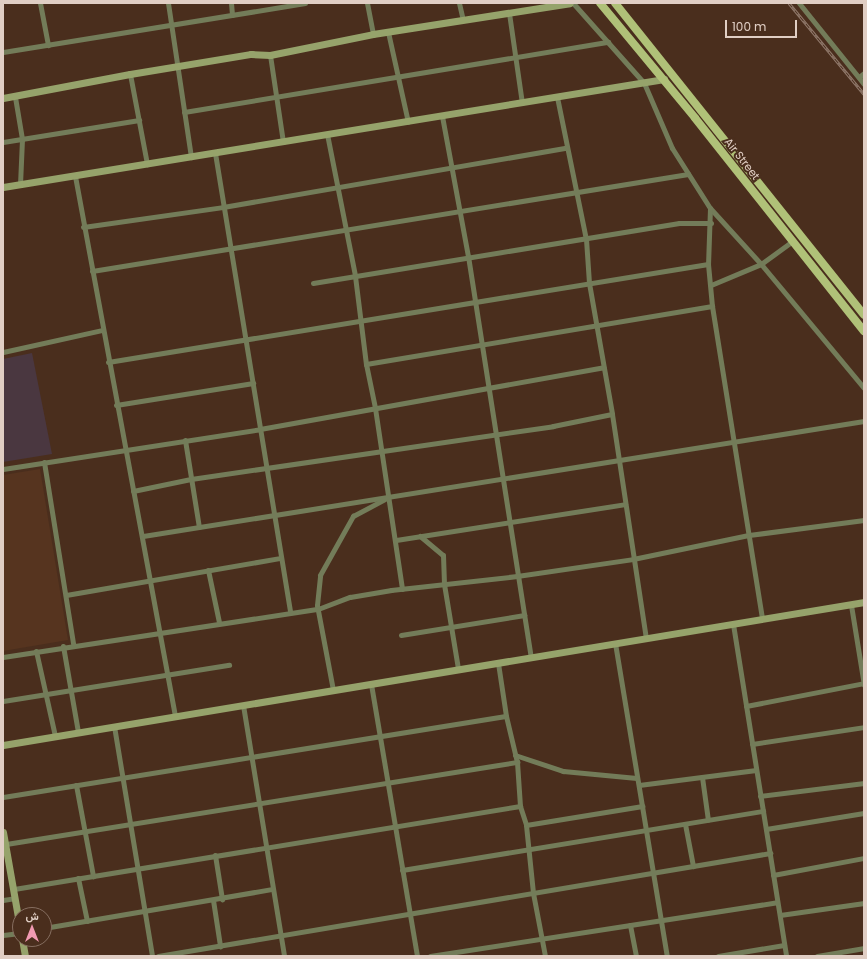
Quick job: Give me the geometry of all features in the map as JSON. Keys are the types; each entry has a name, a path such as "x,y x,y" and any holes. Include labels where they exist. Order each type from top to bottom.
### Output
{"main road":[{"name":"Air Street","path":"600,3 664,79 864,331"},
{"name":"Air Street","path":"615,3 864,315"}],"street":[{"path":"40,3 48,45"},
{"path":"168,3 191,157"},
{"path":"231,3 232,15"},
{"path":"3,52 305,3"},
{"path":"367,3 373,34"},
{"path":"459,3 463,20"},
{"path":"3,98 15,97 130,74 251,54 270,55 373,34 572,3 644,83 672,148 710,208 761,264 864,388"},
{"path":"799,3 864,84"},
{"path":"509,12 522,103"},
{"path":"388,32 408,122"},
{"path":"184,112 608,42"},
{"path":"270,55 283,142"},
{"path":"130,74 147,164"},
{"path":"859,77 864,74"},
{"path":"3,187 664,79"},
{"path":"15,97 22,139 20,184"},
{"path":"557,97 566,148 586,239 589,283 620,461 633,559 646,638"},
{"path":"442,116 468,257 489,389 501,479 531,657"},
{"path":"3,142 139,120"},
{"path":"327,134 344,230 355,276 366,364 376,408 390,497 402,589"},
{"path":"83,227 223,207 566,148"},
{"path":"214,153 290,611"},
{"path":"92,271 231,250 688,174"},
{"path":"74,176 124,449 143,536 175,716"},
{"path":"710,208 711,223 708,264 712,306 735,442 762,619"},
{"path":"313,283 679,223 711,223"},
{"path":"711,285 761,264 793,240"},
{"path":"108,362 708,264"},
{"path":"366,364 482,343 596,326 712,306"},
{"path":"3,352 102,330"},
{"path":"3,469 260,429 489,389 603,367"},
{"path":"116,406 252,383"},
{"path":"134,491 191,480 382,450 494,433 553,426 612,414"},
{"path":"143,536 864,421"},
{"path":"185,440 199,527"},
{"path":"44,462 73,644"},
{"path":"333,690 316,593 321,570 354,516 390,497"},
{"path":"396,540 625,504"},
{"path":"3,657 73,644 160,633 290,611 318,609 350,596 517,576 633,559 749,536 864,520"},
{"path":"420,536 443,555 444,584 458,669"},
{"path":"66,595 281,558"},
{"path":"208,570 219,622"},
{"path":"3,745 864,602"},
{"path":"746,706 864,684 851,605"},
{"path":"401,635 452,628 524,615"},
{"path":"733,624 786,956"},
{"path":"615,643 667,956"},
{"path":"63,646 78,732"},
{"path":"36,651 55,736"},
{"path":"498,663 506,716 517,762 520,806 526,825 530,849 533,893 545,956"},
{"path":"3,701 167,674 228,666"},
{"path":"371,684 416,956"},
{"path":"243,705 284,956"},
{"path":"3,797 506,716"},
{"path":"114,726 152,956"},
{"path":"752,744 864,727"},
{"path":"515,756 563,771 637,778"},
{"path":"6,844 517,762"},
{"path":"639,785 756,770"},
{"path":"702,777 708,820"},
{"path":"760,796 864,783"},
{"path":"76,785 93,876"},
{"path":"14,888 520,806"},
{"path":"526,825 642,806"},
{"path":"402,870 763,811"},
{"path":"766,829 864,813"},
{"path":"685,824 693,866"},
{"path":"3,832 6,844 6,862 14,888 16,907"},
{"path":"158,956 770,853"},
{"path":"215,855 222,899"},
{"path":"773,874 864,858"},
{"path":"78,878 87,921"},
{"path":"52,927 222,899 273,889"},
{"path":"3,900 15,898"},
{"path":"213,900 220,946"},
{"path":"430,956 778,902"},
{"path":"780,915 864,903"},
{"path":"630,925 636,956"},
{"path":"718,956 784,945"},
{"path":"817,956 864,948"}],"shaded area":[{"path":"32,353 52,454 3,462 3,359"},
{"path":"40,469 68,640 3,651 3,475"}],"railway":[{"path":"789,3 864,94"}]}
